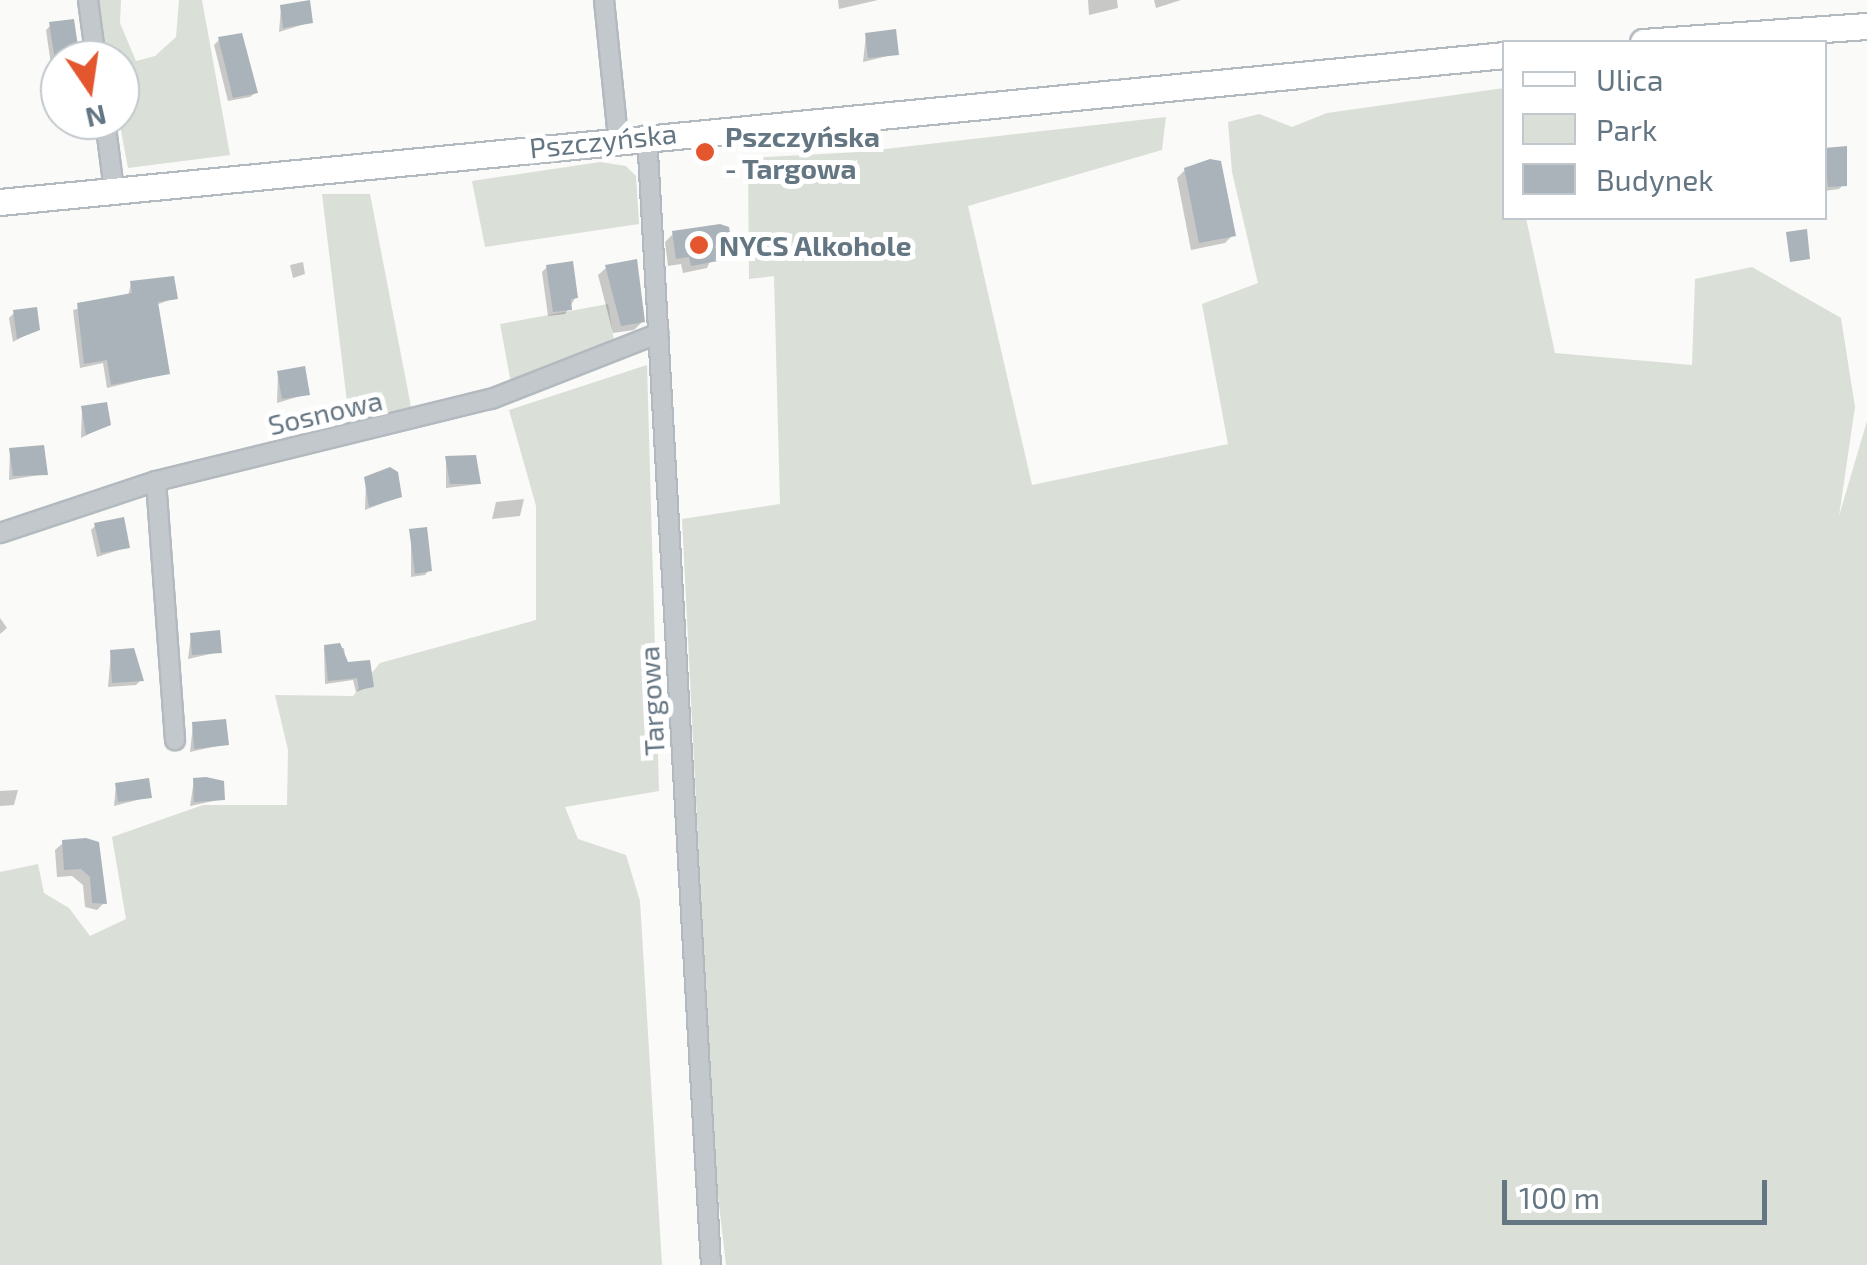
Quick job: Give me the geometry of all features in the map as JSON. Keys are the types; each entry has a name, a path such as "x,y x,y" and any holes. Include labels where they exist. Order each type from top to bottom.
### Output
{"main road":[{"path":"1670,40 1867,26"},
{"name":"Pszczyńska","path":"0,202 647,135 1502,56"}],"street":[{"path":"88,0 93,40"},
{"path":"604,0 618,138"},
{"name":"Targowa","path":"647,135 711,1265"},
{"path":"107,140 114,190"},
{"name":"Sosnowa","path":"0,533 156,481 491,399 658,333"},
{"path":"156,481 175,740"}],"green space":[{"path":"97,0 121,0 120,23 127,40 104,40"},
{"path":"179,0 202,0 230,155 128,168 123,140 140,140 140,60 155,56 176,37"},
{"path":"1502,88 1502,220 1526,220 1555,353 1692,365 1695,279 1752,267 1841,318 1855,407 1839,516 1867,421 1867,1265 726,1265 714,1161 682,519 780,504 774,276 749,279 748,158 859,152 1166,117 1162,150 968,206 1032,485 1228,444 1202,304 1258,283 1232,172 1228,122 1259,114 1292,127 1327,113"},
{"path":"600,162 626,166 636,176 639,224 485,247 472,181"},
{"path":"322,194 370,194 412,412 350,427"},
{"path":"608,304 614,341 511,383 500,324"},
{"path":"647,365 659,791 565,807 578,839 626,855 640,901 662,1265 0,1265 0,872 38,864 44,893 69,908 90,936 126,919 112,837 203,805 287,805 288,750 275,695 353,696 380,663 536,620 536,506 509,410"}],"building":[{"path":"310,0 313,23 283,28 280,5"},
{"path":"74,19 77,40 52,40 49,22"},
{"path":"896,29 899,55 868,58 865,33"},
{"path":"242,33 258,93 233,98 218,37"},
{"path":"1847,146 1847,186 1828,187 1827,148"},
{"path":"1210,159 1221,161 1236,236 1199,243 1184,168"},
{"name":"NYCS Alkohole","path":"720,224 729,227 732,244 715,246 718,261 691,266 689,257 676,259 672,231"},
{"path":"1807,229 1810,259 1790,262 1786,232"},
{"path":"637,259 645,322 621,326 605,265"},
{"path":"573,261 578,298 571,299 572,310 553,312 546,265"},
{"path":"174,276 178,299 158,302 170,374 111,385 107,360 84,364 77,303 132,293 130,281"},
{"path":"37,307 40,330 17,339 13,310"},
{"path":"305,366 310,395 282,399 277,371"},
{"path":"107,402 111,425 86,435 81,406"},
{"path":"44,445 48,475 13,476 9,448"},
{"path":"476,455 481,484 450,484 445,456"},
{"path":"390,467 398,472 402,497 369,507 364,477"},
{"path":"124,517 130,548 101,553 94,523"},
{"path":"427,527 432,571 415,574 409,529"},
{"path":"220,630 222,653 192,655 190,633"},
{"path":"340,643 348,662 370,660 374,687 359,690 357,678 328,681 324,645"},
{"path":"134,648 144,681 112,683 110,650"},
{"path":"226,719 229,745 194,749 192,722"},
{"path":"149,778 152,798 118,802 115,783"},
{"path":"193,778 224,781 225,800 194,802"},
{"path":"86,838 99,842 107,904 92,903 90,877 81,869 64,870 62,840"}],"place":[{"name":"Pszczyńska - Targowa","path":"705,152"},
{"name":"NYCS Alkohole","path":"699,245"}]}
